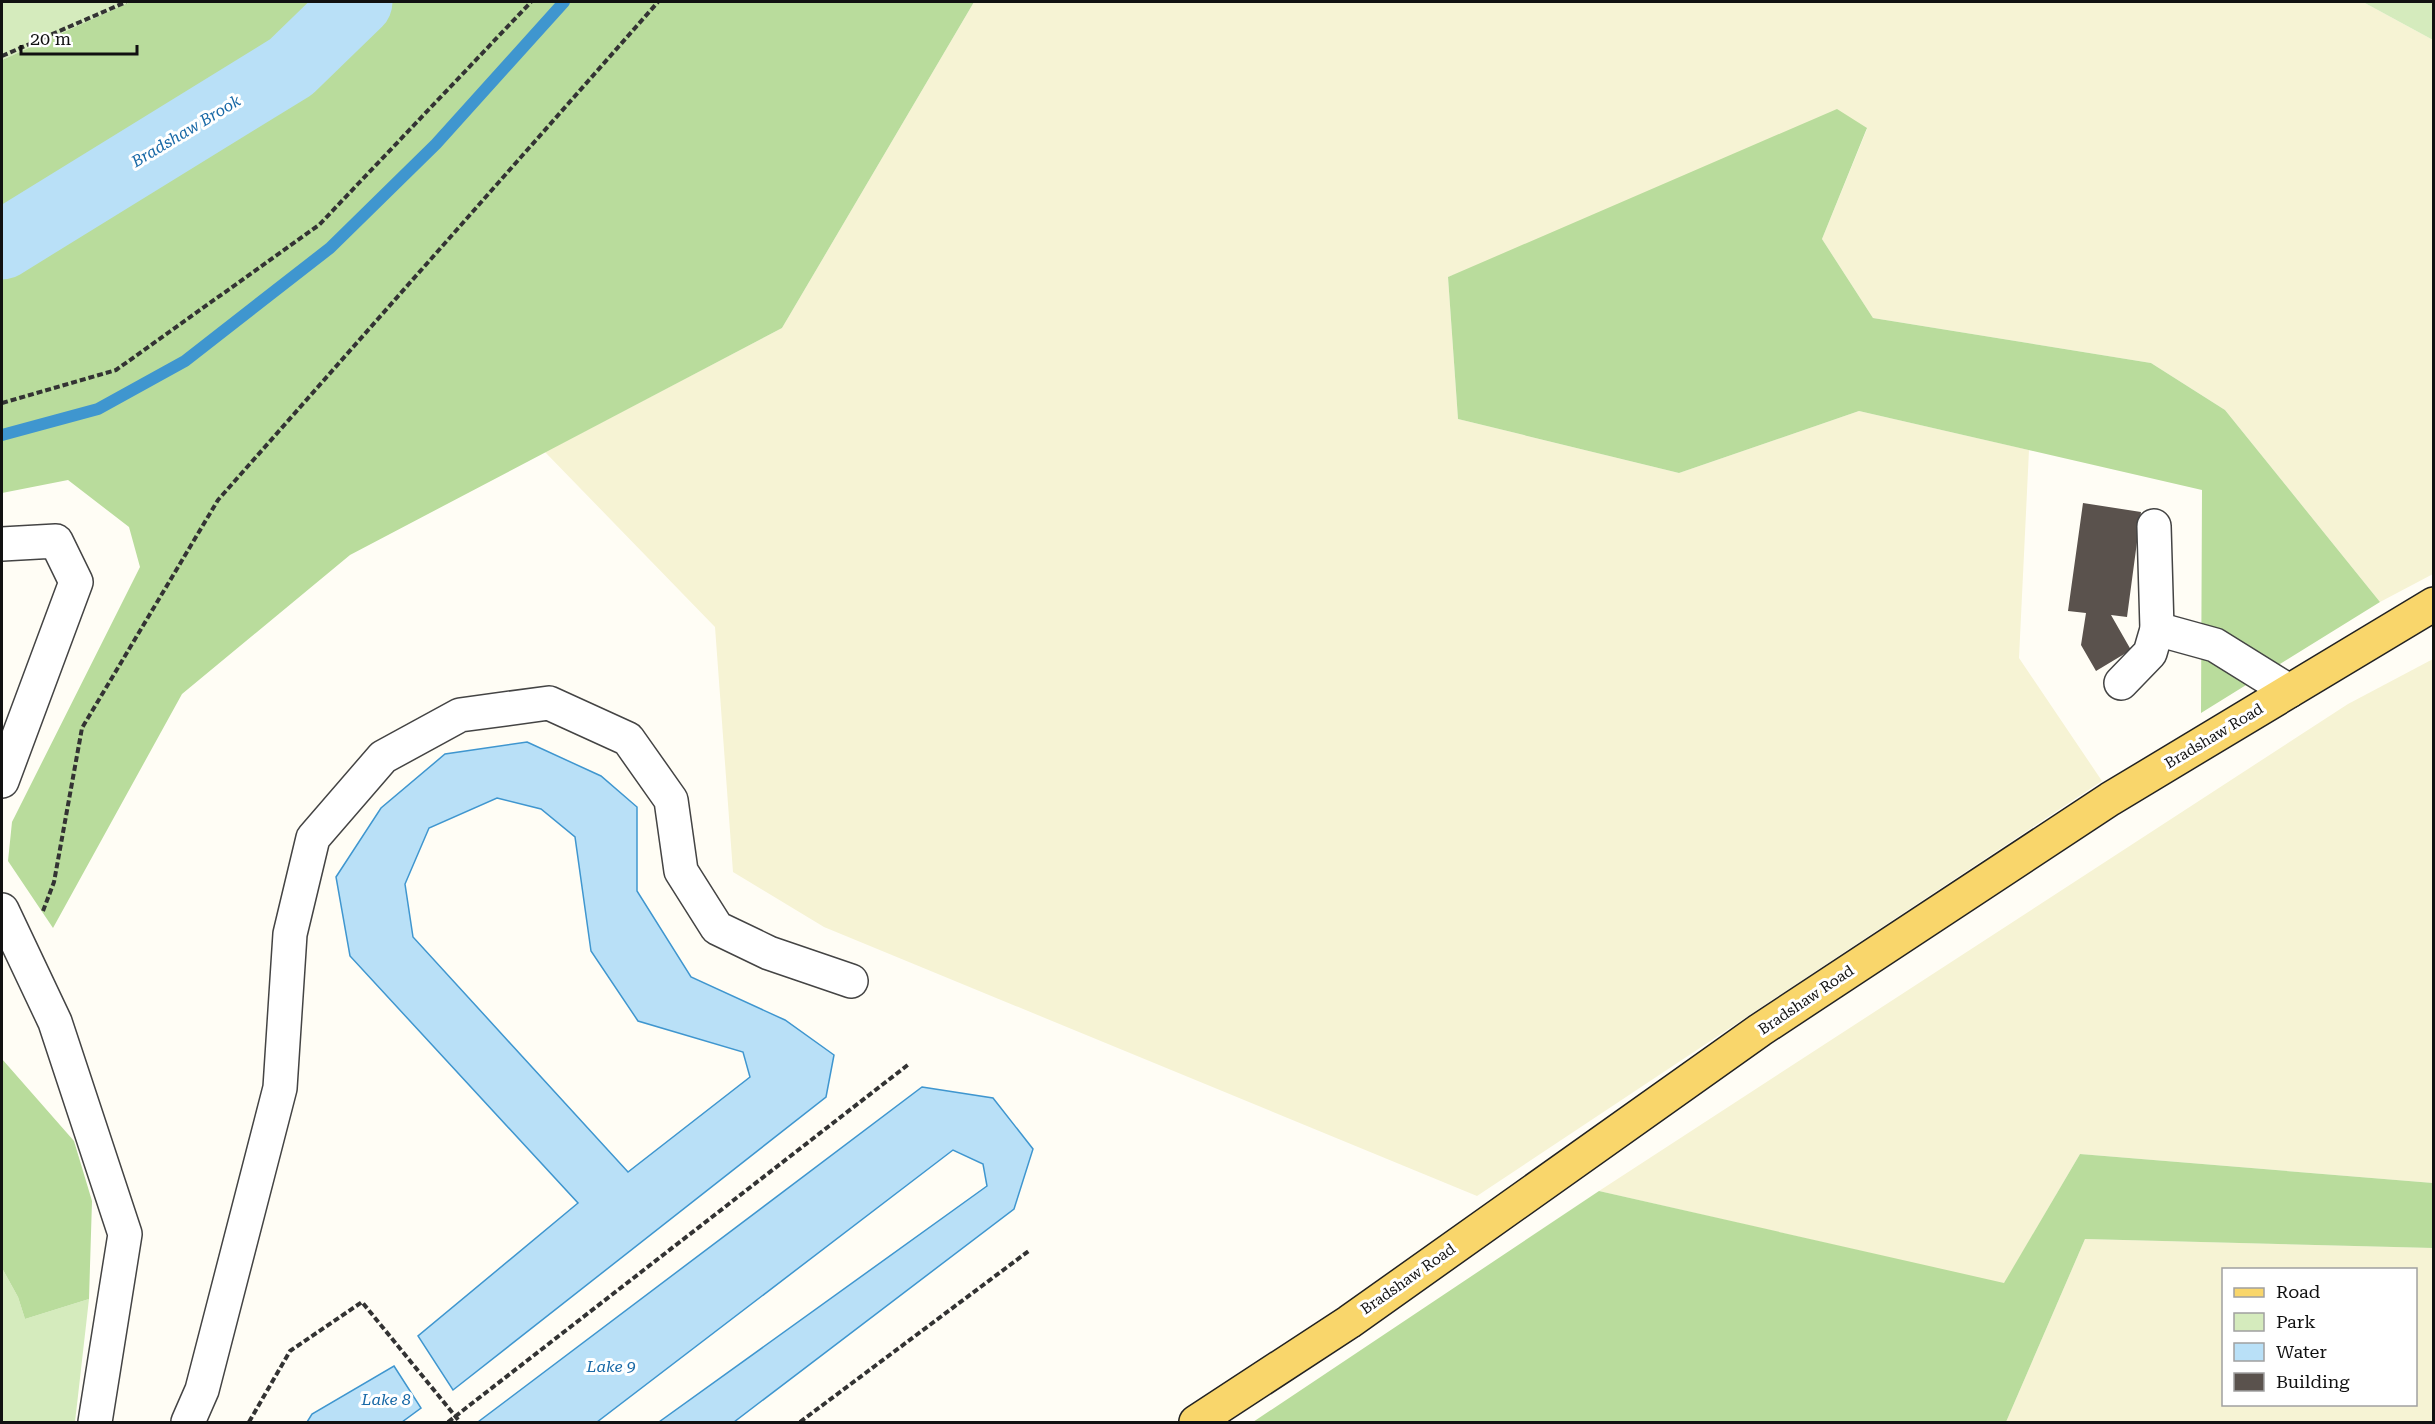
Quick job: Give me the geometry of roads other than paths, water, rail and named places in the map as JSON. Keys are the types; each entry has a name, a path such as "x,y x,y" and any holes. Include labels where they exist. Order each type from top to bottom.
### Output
{"main road":[{"name":"Bradshaw Road","path":"1196,1422 1349,1322 1760,1030 2110,799 2433,604"}],"lane":[{"path":"2121,683 2150,653 2157,629 2154,526"},
{"path":"2,544 56,541 76,582 2,781"},
{"path":"2157,629 2216,645 2289,691"},
{"path":"188,1422 202,1390 280,1089 290,934 313,838 383,757 460,715 549,703 628,739 671,800 681,871 717,928 769,952 851,981"},
{"path":"2,910 55,1022 125,1234 95,1422"}],"water":[{"path":"527,742 601,776 637,807 637,891 691,977 785,1020 834,1055 826,1097 453,1390 418,1336 578,1203 350,956 336,877 381,808 445,754","holes":["497,798 541,809 575,837 591,951 638,1021 743,1052 750,1077 628,1172 413,937 405,884 429,828"]},
{"name":"Lake 9","path":"922,1087 993,1098 1033,1149 1014,1209 734,1422 659,1422 987,1186 983,1164 953,1150 597,1422 478,1422"},
{"name":"Lake 8","path":"394,1366 421,1408 402,1422 307,1422 312,1414"}],"waterway":[{"name":"Bradshaw Brook","path":"2,245 291,67 358,2"},
{"path":"2,435 98,409 185,361 330,248 436,144 564,2"}]}
